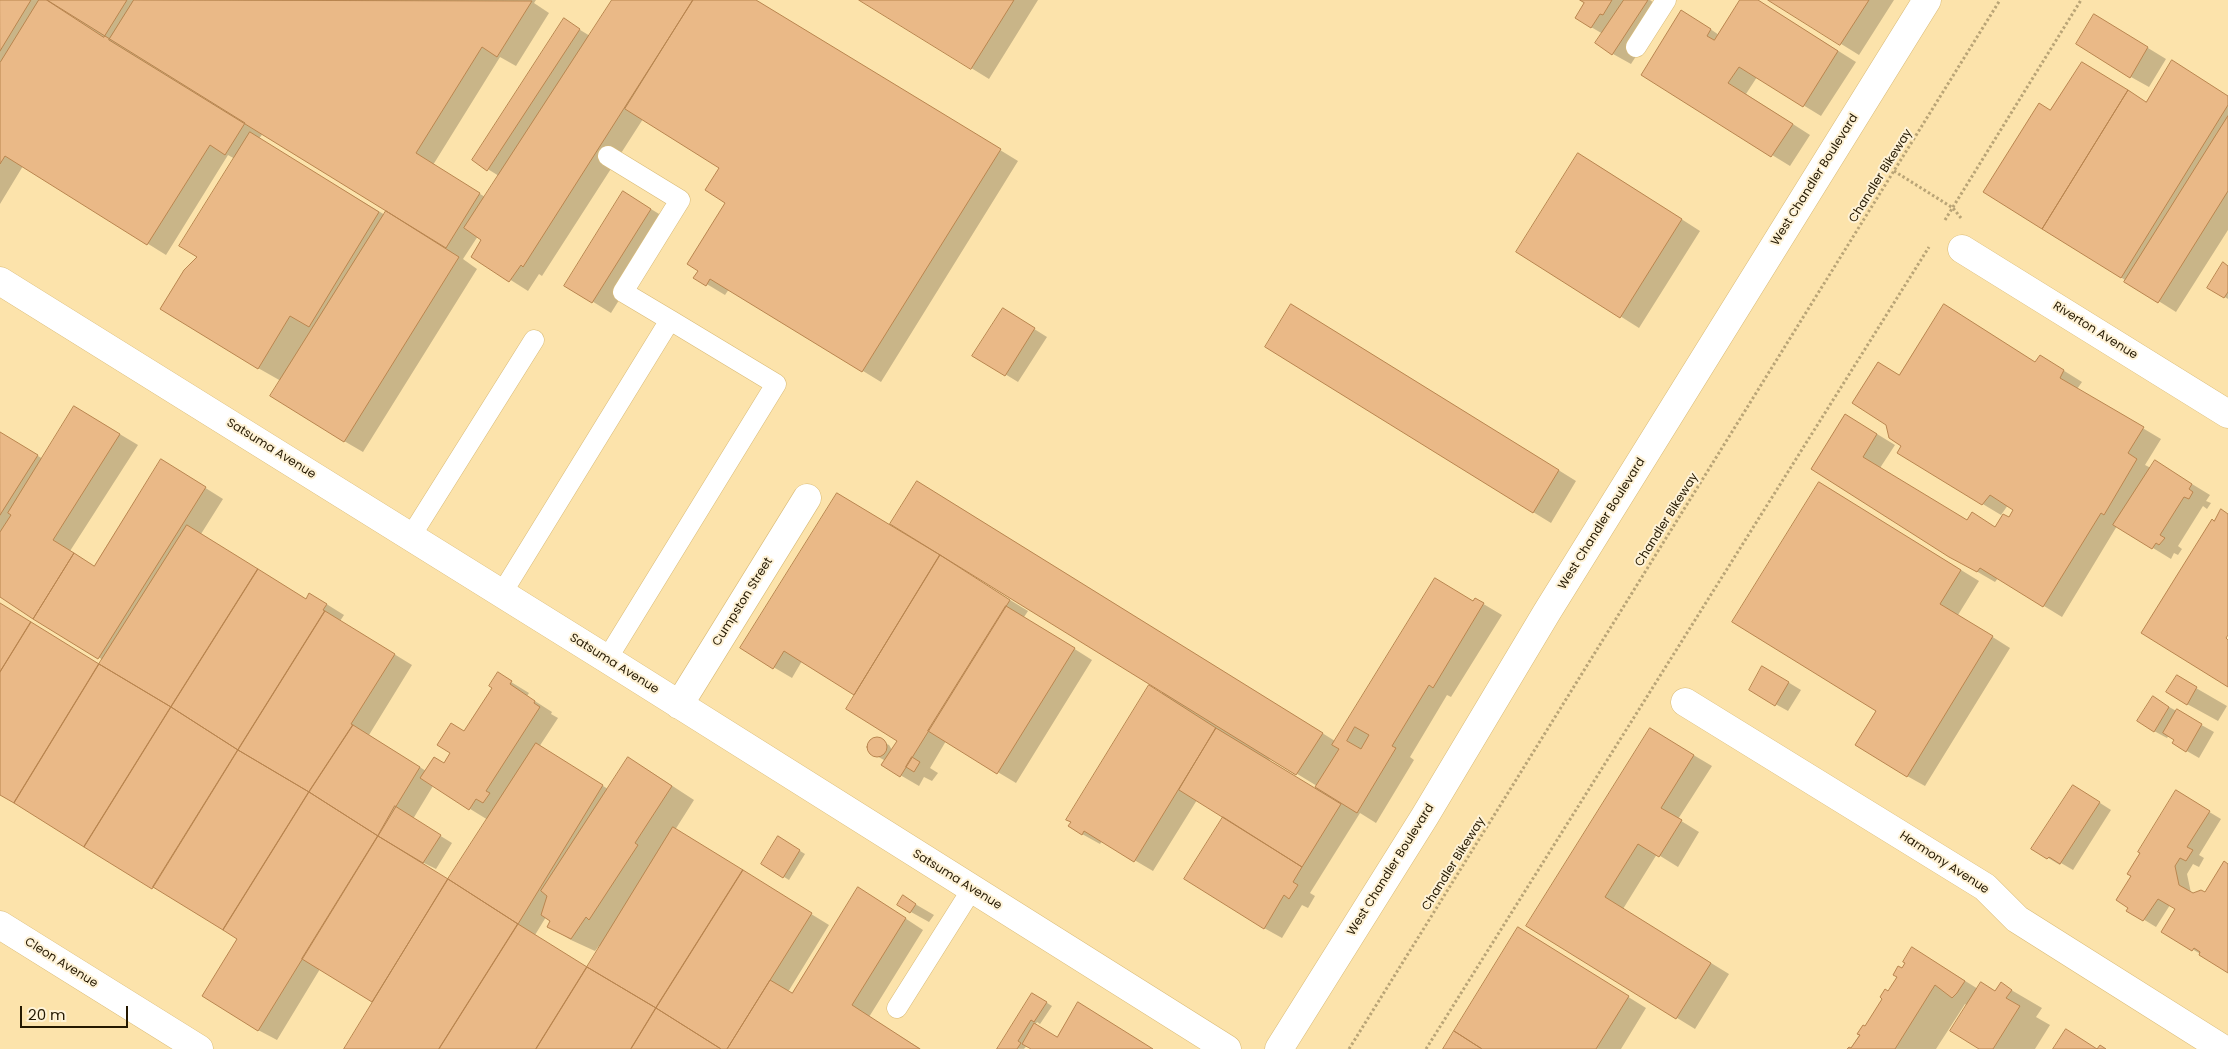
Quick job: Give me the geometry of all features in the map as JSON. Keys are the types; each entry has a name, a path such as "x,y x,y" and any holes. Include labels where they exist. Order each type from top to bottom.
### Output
{"street":[{"name":"West Chandler Boulevard","path":"1279,1049 1425,816 1552,604 1927,0"},
{"name":"Riverton Avenue","path":"1962,249 2228,414"},
{"name":"Satsuma Avenue","path":"0,281 411,536 1227,1049"},
{"name":"Cumpston Street","path":"679,705 807,498"},
{"name":"Harmony Avenue","path":"1685,702 1985,887 2017,918 2223,1049"},
{"name":"Cleon Avenue","path":"0,925 199,1049"}],"lane":[{"path":"1636,48 1666,0"},
{"path":"607,659 776,384 623,292 680,200 608,156"},
{"path":"502,593 670,320"},
{"path":"411,536 534,340"},
{"path":"897,1008 972,890"}],"path":[{"name":"Chandler Bikeway","path":"1349,1049 2000,0"},
{"path":"1943,224 2082,0"},
{"path":"1894,171 1953,208 1960,215 1962,249"},
{"path":"1426,1049 1932,241"}],"building":[{"path":"0,0 31,0 0,51"},
{"path":"39,0 47,0 245,123 225,155 210,145 147,245 5,156 0,164 0,63"},
{"path":"47,0 127,0 104,37"},
{"path":"134,0 532,1 497,57 482,47 416,153 480,193 446,248 109,40"},
{"path":"612,0 693,0 523,267 521,265 509,282 471,257 481,240 464,228"},
{"path":"693,0 756,0 1001,149 862,372 710,279 706,286 693,278 698,271 687,264 725,203 705,190 719,168 625,109"},
{"path":"859,0 1014,0 971,69"},
{"path":"1580,0 1612,0 1603,15 1600,14 1591,28 1575,18 1584,3"},
{"path":"1624,0 1648,0 1612,55 1595,43"},
{"path":"1740,0 1758,0 1838,51 1803,107 1739,67 1728,83 1793,124 1771,157 1641,75 1681,10 1711,29 1707,36 1714,40"},
{"path":"1768,0 1869,0 1840,45"},
{"path":"2094,14 2148,47 2130,78 2076,44"},
{"path":"564,18 580,29 487,171 472,160"},
{"path":"2172,60 2228,96 2228,105 2121,278 2042,229 2128,90 2146,102"},
{"path":"2082,62 2128,90 2042,229 1983,192 2039,103 2050,110"},
{"path":"2228,116 2228,191 2158,303 2124,282"},
{"path":"250,132 379,212 309,327 290,316 258,369 160,309 184,270 197,257 179,246"},
{"path":"1578,153 1682,219 1620,318 1516,252"},
{"path":"623,191 651,209 592,303 564,286"},
{"path":"386,211 459,257 344,442 270,396"},
{"path":"2223,262 2228,266 2228,292 2224,298 2207,288"},
{"path":"1291,304 1559,470 1533,513 1265,347"},
{"path":"1944,304 2035,362 2040,355 2064,370 2060,378 2144,427 2128,453 2137,459 2104,515 2101,513 2043,607 1980,568 1977,572 1949,557 1811,469 1845,414 1877,434 1863,457 1967,520 1972,512 1995,527 2003,514 2009,517 2013,510 1990,495 1982,505 1897,453 1901,446 1889,438 1886,425 1852,403 1878,362 1899,375"},
{"path":"1003,308 1035,328 1005,376 972,356"},
{"path":"74,406 120,434 53,540 74,553 33,619 0,597 0,532 11,515 8,513"},
{"path":"0,432 38,455 0,515"},
{"path":"161,459 206,487 98,659 33,619 74,553 94,566"},
{"path":"2155,460 2192,484 2189,489 2193,492 2189,499 2184,497 2160,535 2165,538 2159,545 2156,543 2152,549 2113,525"},
{"path":"917,481 1323,733 1296,775 890,524"},
{"path":"1819,482 1961,570 1940,604 1993,636 1907,777 1855,745 1876,711 1732,622"},
{"path":"837,493 940,555 854,695 784,651 773,669 740,648"},
{"path":"2221,509 2228,514 2228,635 2226,638 2228,640 2228,687 2141,633 2212,519 2214,521"},
{"path":"187,525 258,569 171,707 99,664"},
{"path":"940,555 1010,600 900,777 881,765 897,741 846,709"},
{"path":"258,569 306,599 309,593 327,604 323,610 325,611 238,750 171,707"},
{"path":"1435,578 1473,601 1475,598 1484,603 1433,688 1429,685 1392,746 1396,748 1357,813 1315,787 1339,749 1332,745","holes":["1355,727 1369,735 1361,749 1347,741"]},
{"path":"0,603 31,622 0,672"},
{"path":"1006,606 1075,648 997,774 928,731"},
{"path":"325,611 395,654 351,724 353,725 309,792 238,750"},
{"path":"31,622 99,664 14,803 0,795 0,672"},
{"path":"99,664 171,707 84,847 14,803"},
{"path":"1762,666 1789,682 1775,706 1749,690"},
{"path":"498,672 512,681 510,684 535,701 534,703 540,707 486,791 490,793 483,803 476,799 469,810 420,778 434,757 444,763 450,753 437,745 451,723 464,731 492,688 489,686"},
{"path":"2177,675 2197,687 2187,705 2166,692"},
{"path":"1149,685 1216,728 1134,862 1084,831 1082,835 1068,826 1071,822 1066,820"},
{"path":"2153,696 2169,707 2154,732 2137,721"},
{"path":"171,707 238,750 152,889 84,847"},
{"path":"2177,709 2202,724 2186,752 2172,743 2174,740 2163,733"},
{"path":"353,725 420,767 378,836 309,792"},
{"path":"1216,728 1341,804 1302,867 1179,790"},
{"path":"1650,728 1694,755 1661,808 1682,820 1659,857 1638,844 1605,897 1711,963 1676,1019 1526,926"},
{"path":"877,737 884,740 887,747 884,754 877,757 870,754 867,747 870,740"},
{"path":"536,743 603,785 518,924 448,879"},
{"path":"238,750 309,792 223,930 153,887"},
{"path":"628,757 672,786 635,843 638,845 589,920 586,917 571,939 547,927 550,921 541,915 547,896 541,891"},
{"path":"912,757 920,762 914,772 906,767"},
{"path":"2073,785 2100,802 2060,864 2049,857 2047,859 2031,849"},
{"path":"2176,790 2210,811 2187,847 2193,850 2186,861 2180,858 2175,866 2179,885 2193,893 2201,890 2205,892 2224,861 2228,864 2228,973 2199,955 2200,952 2194,948 2192,951 2161,932 2175,909 2158,899 2143,921 2126,911 2128,908 2116,900 2131,876 2127,874 2140,853 2138,852"},
{"path":"309,792 378,836 258,1031 202,996 237,939 223,930"},
{"path":"395,806 441,835 423,863 378,836"},
{"path":"1223,817 1302,867 1293,882 1298,885 1289,899 1284,895 1264,929 1184,879"},
{"path":"673,827 743,870 656,1008 587,967"},
{"path":"378,836 448,879 372,1002 302,959"},
{"path":"778,836 800,850 783,878 761,864"},
{"path":"743,870 812,913 727,1049 721,1049 656,1008"},
{"path":"448,879 518,924 439,1049 344,1049"},
{"path":"858,887 906,918 852,1005 920,1049 727,1049 770,980 792,993"},
{"path":"903,895 916,904 910,913 897,905"},
{"path":"518,924 587,967 536,1049 439,1049"},
{"path":"1518,927 1629,996 1596,1049 1482,1049 1454,1031"},
{"path":"1912,947 1965,981 1952,998 1935,985 1895,1049 1847,1049 1851,1048 1860,1035 1857,1034 1863,1025 1865,1026 1882,999 1880,997 1885,989 1888,991 1897,977 1893,975 1898,966 1902,968 1905,963 1903,962"},
{"path":"587,967 656,1008 631,1049 536,1049"},
{"path":"1981,982 1995,991 2001,982 2012,990 2006,998 2020,1006 1993,1049 1979,1049 1950,1031"},
{"path":"1032,993 1047,1002 1034,1022 1031,1020 1018,1041 1021,1043 1017,1049 997,1049"},
{"path":"1078,1002 1153,1049 1031,1049 1022,1044 1034,1023 1057,1037"},
{"path":"656,1008 721,1049 631,1049"},
{"path":"2066,1029 2097,1049 2053,1049"},
{"path":"1454,1031 1482,1049 1443,1049"},
{"path":"2100,1045 2106,1049 2097,1049"}]}
